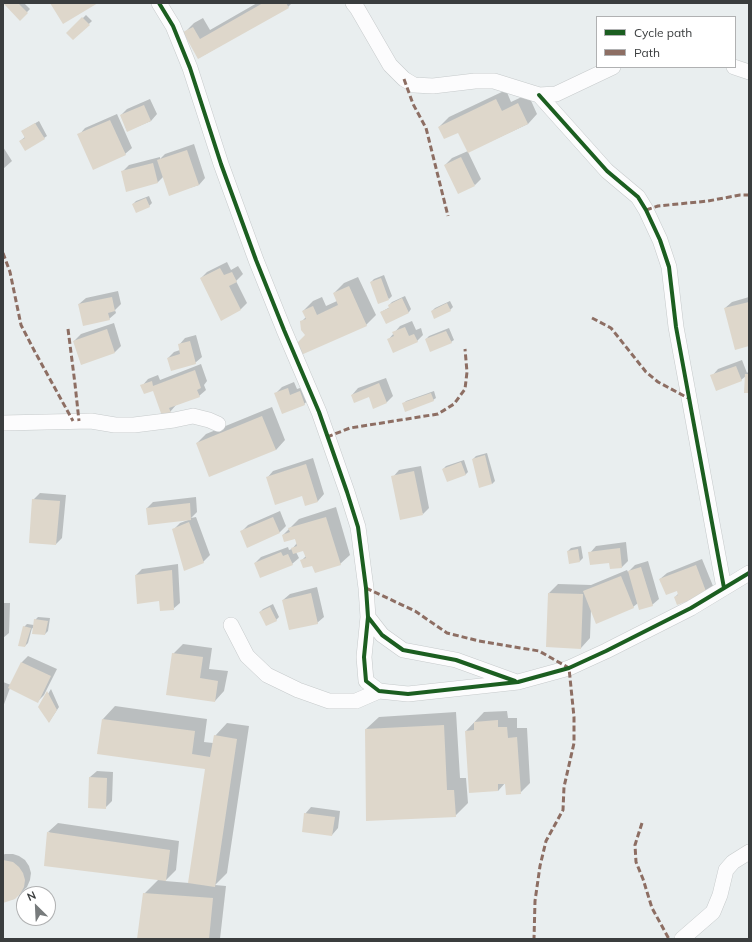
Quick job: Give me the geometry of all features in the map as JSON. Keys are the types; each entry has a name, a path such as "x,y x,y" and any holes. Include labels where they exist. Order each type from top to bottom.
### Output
{"street":[{"path":"159,3 173,26 190,68 221,164 256,260 319,412 358,527 368,616 364,657 366,681 379,690 408,694 518,682 569,668 606,652 690,608 749,573"},
{"path":"353,3 390,65 404,79 414,85 433,86 475,81 494,81 539,95 556,94 611,68"},
{"path":"736,68 749,72"},
{"path":"539,95 607,171 638,197 646,210 660,240 669,267 676,328 724,588"},
{"path":"3,423 85,421 115,425 134,425 193,416 218,424"},
{"path":"368,616 382,635 403,650 456,660 518,682"},
{"path":"231,625 247,656 267,675 298,690 329,701 356,701 379,690"},
{"path":"682,939 713,912 720,895 726,870 733,862 749,852"}],"building":[{"path":"18,3 28,13 20,21 4,4"},
{"path":"50,3 98,3 63,24"},
{"path":"263,3 286,3 289,8 198,59 183,32 193,27 200,39"},
{"path":"82,17 90,25 73,40 66,33"},
{"path":"496,99 502,111 518,103 528,124 468,153 458,133 444,139 438,127"},
{"path":"144,105 151,121 127,132 120,115"},
{"path":"110,120 126,155 93,170 77,134"},
{"path":"35,123 45,139 25,151 19,141 25,138 21,131"},
{"path":"187,150 199,185 169,196 157,160"},
{"path":"461,157 475,186 458,194 444,165"},
{"path":"153,163 158,183 126,192 121,171"},
{"path":"146,198 150,207 136,213 132,204"},
{"path":"220,268 224,275 232,272 237,282 229,286 241,310 221,321 200,278"},
{"path":"381,278 389,300 378,304 370,282"},
{"path":"349,286 367,326 301,355 296,344 305,335 301,330 300,321 306,319 302,311 313,306 317,315 338,305 333,293"},
{"path":"112,297 115,311 108,313 110,320 83,326 78,304"},
{"path":"402,298 409,313 386,324 380,312 389,308 388,305"},
{"path":"749,302 749,346 735,350 724,308"},
{"path":"447,303 451,311 434,319 431,311"},
{"path":"405,327 409,336 414,334 418,342 393,353 387,339 394,336 392,332"},
{"path":"107,329 115,353 81,365 73,341"},
{"path":"446,331 452,343 430,352 425,339"},
{"path":"190,341 196,364 171,371 167,358 180,354 178,344"},
{"path":"736,366 742,381 716,391 710,375"},
{"path":"195,370 201,388 197,390 200,397 169,408 171,413 162,416 153,391 144,394 140,385 152,381 153,386"},
{"path":"745,374 749,374 749,393 744,393"},
{"path":"379,383 387,403 373,409 369,397 354,403 351,395"},
{"path":"288,388 290,395 300,391 305,405 282,414 274,393"},
{"path":"431,393 434,401 405,412 402,403"},
{"path":"262,416 276,450 209,477 196,443"},
{"path":"485,455 492,484 479,488 472,459"},
{"path":"461,462 466,475 447,482 442,469"},
{"path":"306,464 318,502 305,506 302,496 275,505 266,477"},
{"path":"414,471 423,515 400,520 391,476"},
{"path":"32,499 60,501 56,545 29,543"},
{"path":"190,503 191,520 148,525 146,508"},
{"path":"273,517 280,533 247,548 240,531"},
{"path":"326,517 341,565 315,573 312,566 303,568 300,560 306,558 303,551 293,554 291,548 297,546 295,539 284,542 282,535 290,532 288,528"},
{"path":"189,522 204,563 184,571 172,529"},
{"path":"620,548 622,568 610,569 609,563 590,565 588,552"},
{"path":"578,549 580,562 569,564 567,551"},
{"path":"281,552 283,556 288,554 293,565 260,578 254,563"},
{"path":"696,565 707,594 677,605 674,597 678,595 677,591 666,595 659,579"},
{"path":"641,567 653,606 639,610 628,571"},
{"path":"172,570 174,610 160,611 159,601 137,604 135,575"},
{"path":"621,576 634,608 596,624 583,591"},
{"path":"311,593 318,624 289,630 282,600"},
{"path":"548,593 583,594 581,649 546,647"},
{"path":"270,607 277,621 266,626 259,612"},
{"path":"34,619 48,621 45,635 32,634"},
{"path":"23,626 31,628 25,647 18,646"},
{"path":"172,653 203,657 200,678 218,681 215,702 166,695"},
{"path":"21,662 51,676 38,703 8,688"},
{"path":"47,691 57,710 49,723 38,707"},
{"path":"102,719 195,731 192,754 210,757 214,735 237,739 215,887 188,883 205,769 97,754"},
{"path":"498,720 498,727 507,727 508,738 517,737 521,794 506,795 505,784 498,784 498,791 469,793 465,731 474,730 474,722"},
{"path":"444,725 447,790 454,790 456,817 366,821 365,729"},
{"path":"89,777 107,778 106,809 88,808"},
{"path":"304,813 335,817 332,836 302,832"},
{"path":"47,832 170,850 166,881 44,866"},
{"path":"3,860 13,862 19,867 25,880 24,886 16,886 16,898 3,903"},
{"path":"143,893 213,898 209,939 137,939"}],"marked path":[{"path":"404,79 413,104 426,128 448,216"},
{"path":"646,210 658,206 749,195"},
{"path":"3,253 10,272 21,325 73,421"},
{"path":"592,318 611,328 646,372 658,382 688,398"},
{"path":"68,329 79,421"},
{"path":"327,437 350,428 438,414 454,404 465,389 467,372 465,349"},
{"path":"366,588 415,611 447,633 479,641 539,651 569,668 574,717 574,743 564,787 563,810 546,841 540,866 535,901 534,939"},
{"path":"642,823 635,845 636,862 652,908 669,939"}],"cycle path":[{"path":"159,3 173,26 190,68 221,164 256,260 319,412 358,527 366,588 368,617 364,657 366,681 379,691 408,694 518,682 569,668 691,608 749,573"},
{"path":"539,95 607,171 638,197 646,210 660,240 669,267 676,327 724,588"},
{"path":"368,617 382,635 403,650 456,660 515,681"}]}
